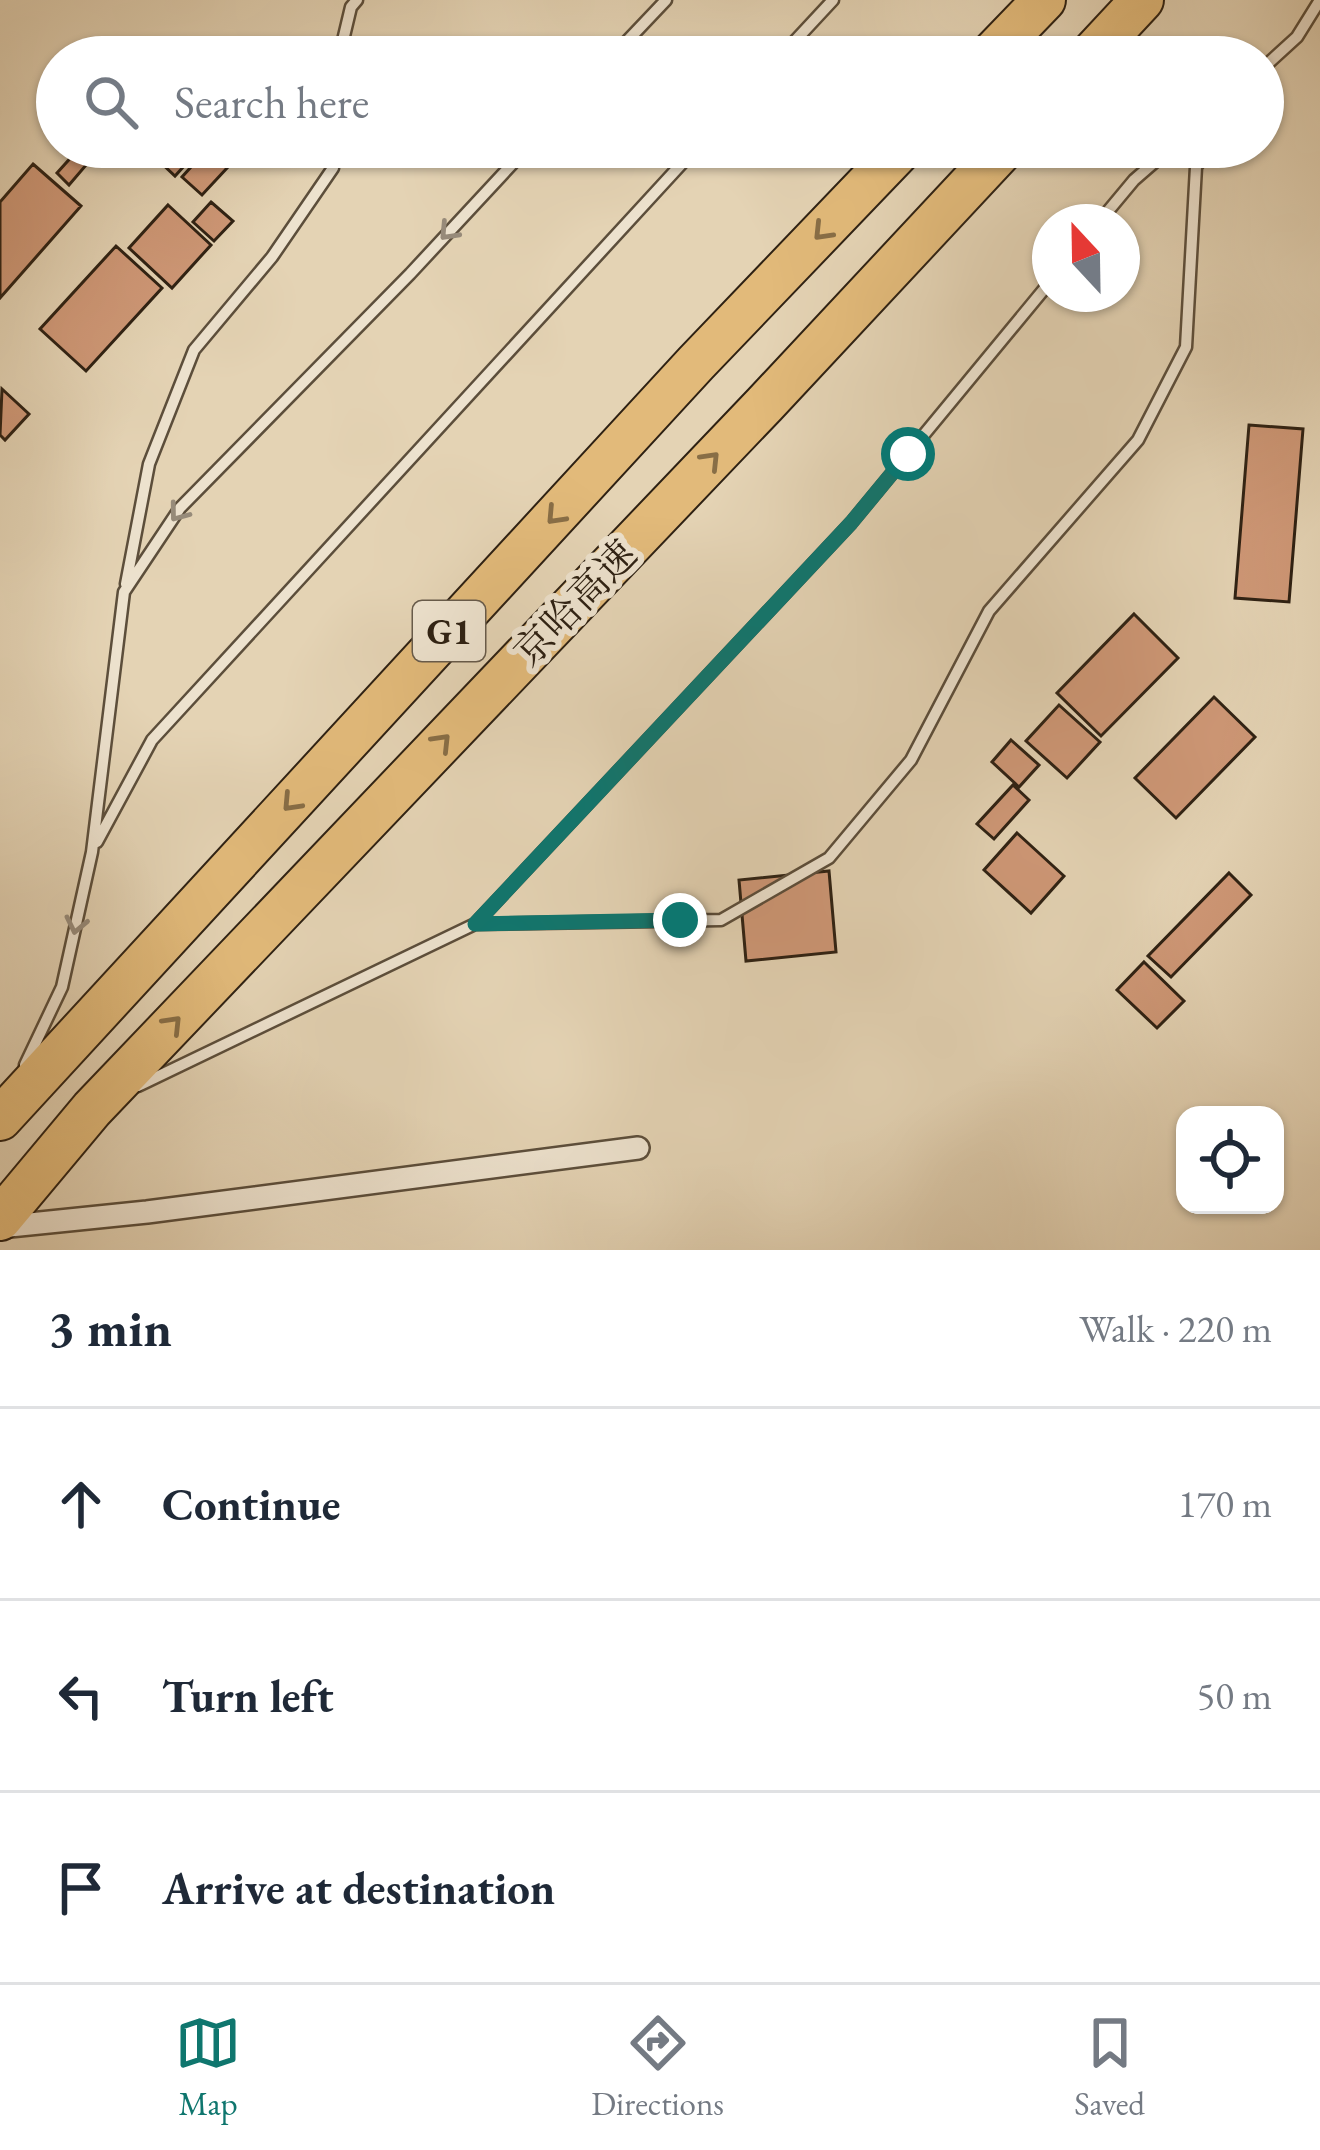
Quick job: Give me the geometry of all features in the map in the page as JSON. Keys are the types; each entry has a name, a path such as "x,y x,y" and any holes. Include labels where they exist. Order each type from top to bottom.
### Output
{"highway":[{"path":"1009,36 1043,0"},
{"path":"1109,36 1142,0"},
{"name":"京哈高速","path":"0,1118 680,380 883,168"},
{"name":"京哈高速","path":"0,1223 92,1109 985,168"}],"street":[{"path":"0,1223 147,1213 638,1148"}],"lane":[{"path":"344,36 357,0"},
{"path":"632,36 666,0"},
{"path":"800,36 833,0"},
{"path":"1284,49 1319,0"},
{"path":"0,1118 62,987 92,852 124,592 149,464 194,350 272,257 332,168"},
{"path":"124,592 180,508 508,168"},
{"path":"92,852 152,740 678,168"},
{"path":"1114,204 1148,168"},
{"path":"475,924 721,920 829,858 911,760 989,610 1138,440 1186,347 1196,168"},
{"path":"92,1109 475,924 851,523 1032,304"}],"building":[{"path":"33,164 81,206 0,298 0,202"},
{"path":"62,168 84,168 69,185 57,173"},
{"path":"190,168 227,168 202,195 182,177"},
{"path":"211,202 233,221 214,241 193,222"},
{"path":"168,205 211,245 172,288 129,248"},
{"path":"116,246 162,288 86,371 40,329"},
{"path":"2,389 29,414 5,440 0,435"},
{"path":"1249,425 1303,429 1289,602 1235,598"},
{"path":"1134,614 1178,658 1101,736 1057,693"},
{"path":"1214,697 1255,737 1176,818 1135,778"},
{"path":"1059,705 1100,742 1067,778 1026,741"},
{"path":"1011,740 1039,765 1019,787 992,762"},
{"path":"1013,785 1029,800 994,839 977,824"},
{"path":"1017,833 1064,876 1031,913 984,870"},
{"path":"829,871 836,952 746,961 739,880"},
{"path":"1229,873 1251,895 1171,977 1148,956"},
{"path":"1144,962 1184,1001 1157,1028 1117,990"}],"route":[{"path":"680,920 475,924 851,523 908,454"}]}
